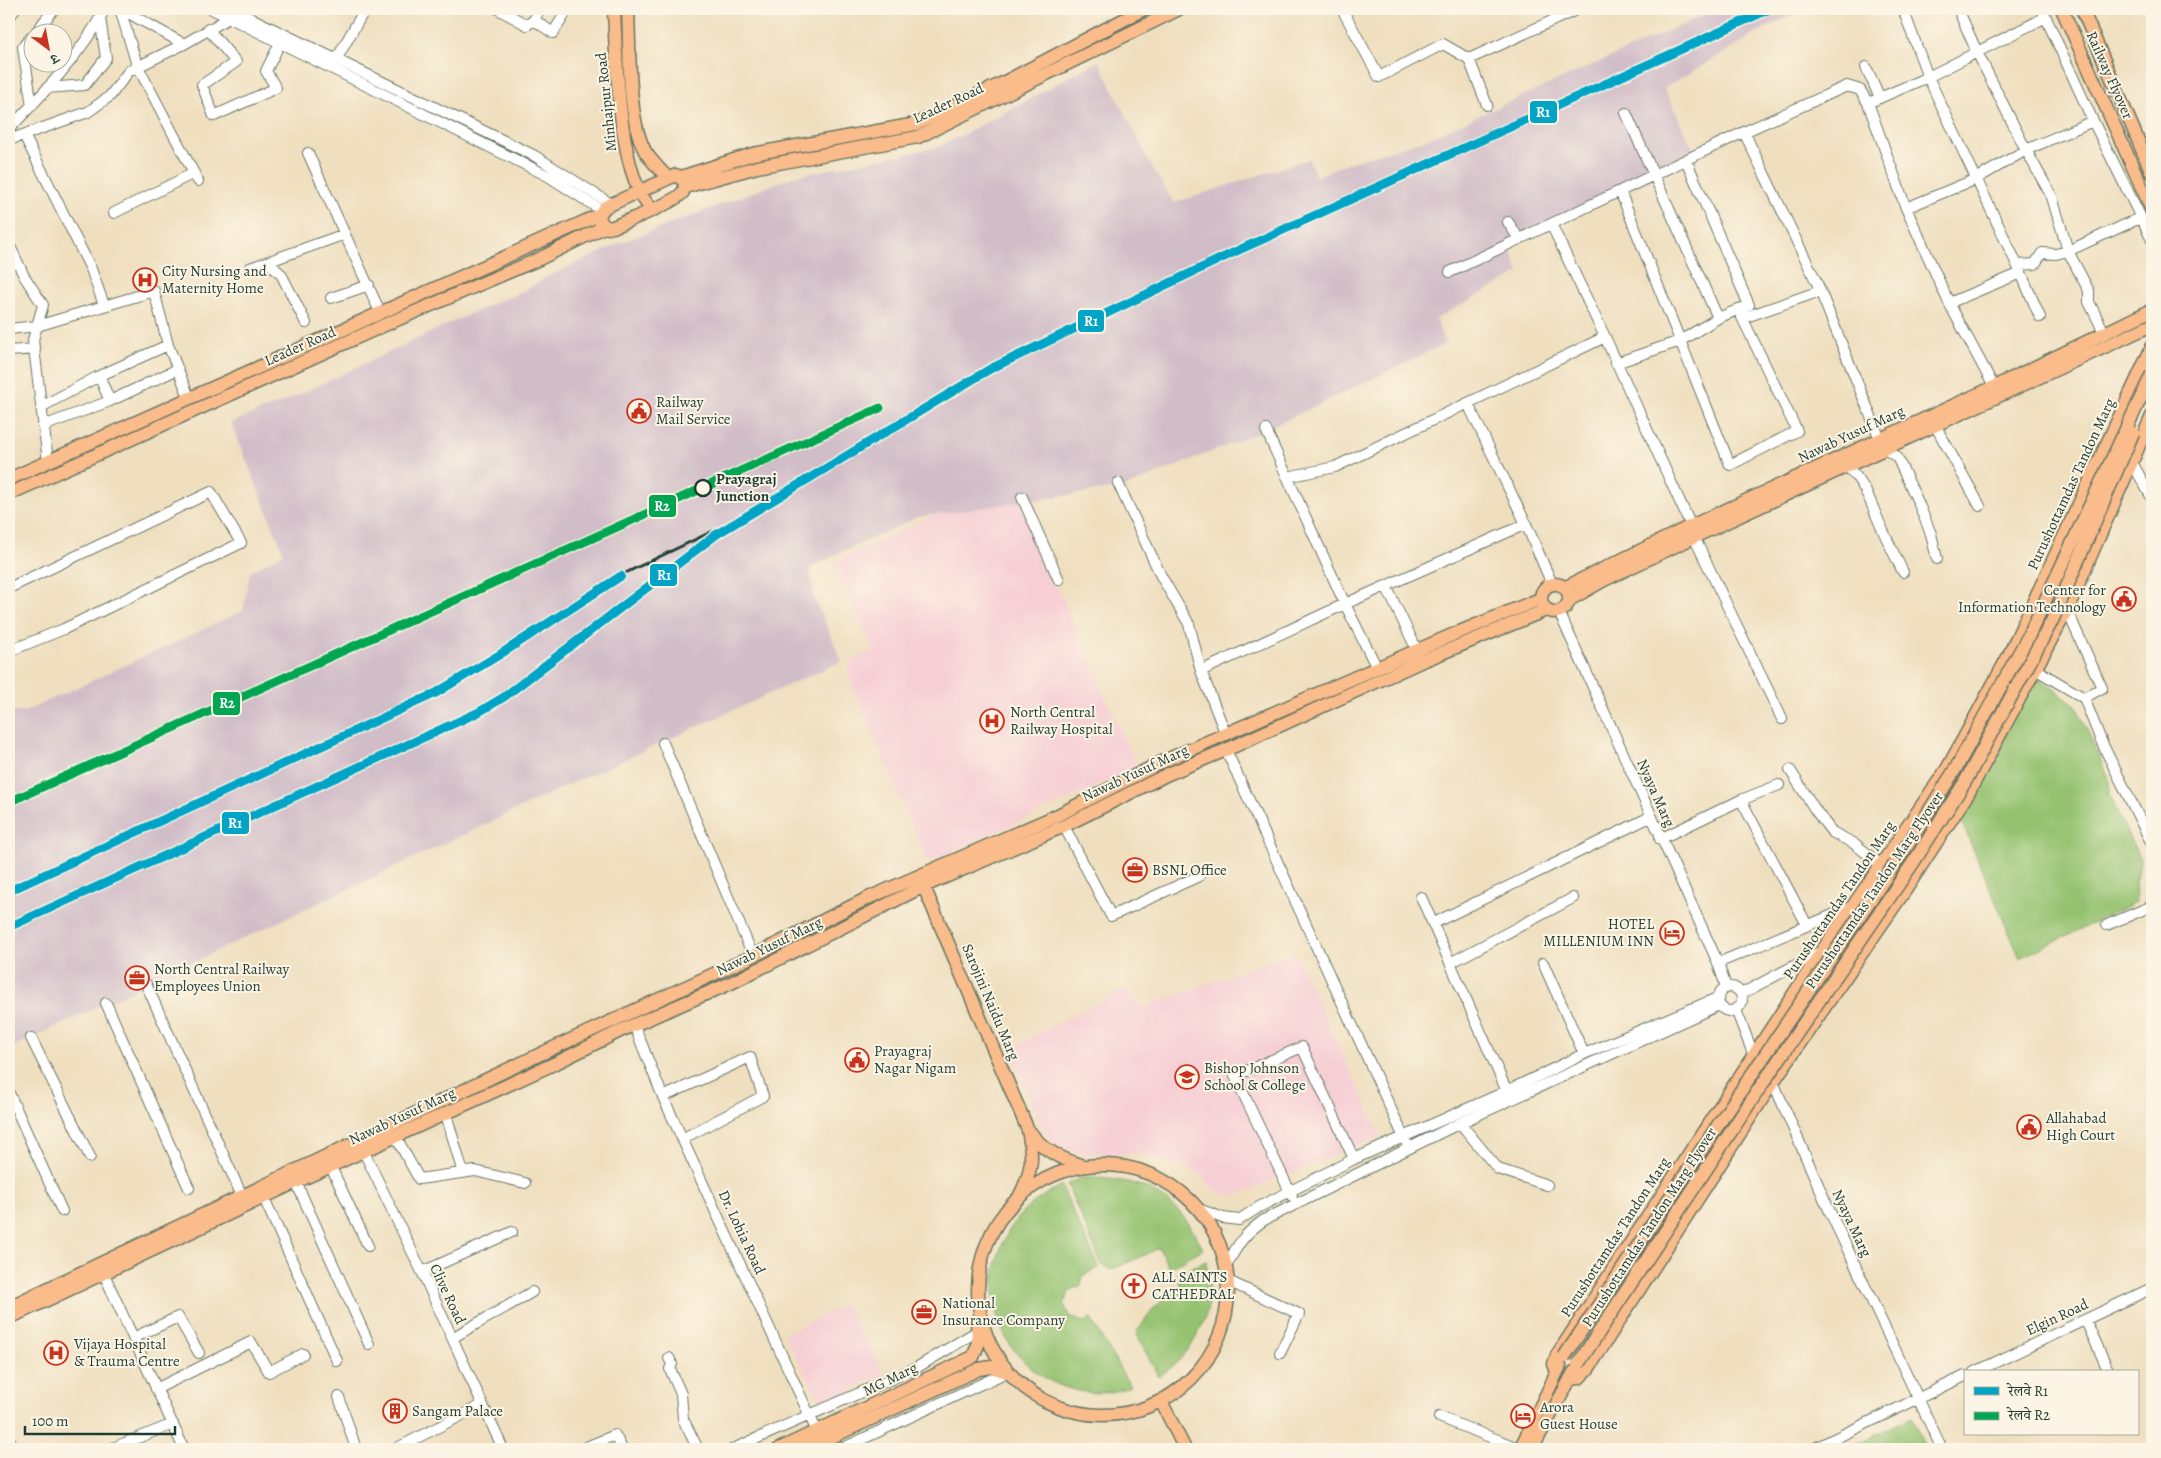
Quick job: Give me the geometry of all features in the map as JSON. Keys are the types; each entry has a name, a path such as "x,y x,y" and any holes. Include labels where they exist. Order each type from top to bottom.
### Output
{"main road":[{"name":"Minhajpur Road","path":"614,9 622,126 627,151 640,191 652,209"},
{"name":"Minhajpur Road","path":"628,9 635,123 645,150 653,163 678,181"},
{"name":"Leader Road","path":"678,181 754,154 907,127 1001,84 1144,9"},
{"name":"Leader Road","path":"9,479 380,312 640,191 678,181 918,137 1179,9"},
{"name":"Railway Flyover","path":"2062,9 2152,210"},
{"name":"Railway Flyover","path":"2082,9 2152,173"},
{"name":"Leader Road","path":"9,494 387,324 539,259 604,227 613,227 625,222 680,196 678,181"},
{"path":"604,227 599,219 604,209 624,213 625,222"},
{"name":"Nawab Yusuf Marg","path":"1569,600 1692,531 1883,444 1994,387 2152,310"},
{"name":"Nawab Yusuf Marg","path":"1558,586 1847,467 1883,444 1935,424 2152,326"},
{"name":"Purushottamdas Tandon Marg","path":"1521,1449 1557,1372 1554,1364 1557,1354 1822,951 1948,769 2008,657 2152,346"},
{"name":"Purushottamdas Tandon Marg Flyover","path":"1557,1372 1564,1357 1748,1080 1907,846 1956,768 2029,635 2152,374"},
{"name":"Purushottamdas Tandon Marg Flyover","path":"1570,1379 1761,1086 1966,782 2052,621 2152,390"},
{"path":"1532,1449 1570,1379 1580,1378 1588,1369 1773,1082 1906,889 1969,792 2066,612 2152,416"},
{"path":"1558,586 1568,593 1569,600 1565,608 1549,607 1542,592 1546,587 1558,586"},
{"name":"Nawab Yusuf Marg","path":"9,1307 560,1045 922,881 1166,760 1417,650 1549,607"},
{"name":"Nawab Yusuf Marg","path":"9,1318 634,1025 731,983 922,881 1064,826 1168,774 1549,607"},
{"name":"Sarojini Naidu Marg","path":"922,881 1028,1130"},
{"path":"1028,1130 1039,1144 1047,1150 1084,1167"},
{"path":"1018,1199 1031,1171 1032,1152 1028,1130"},
{"path":"977,1312 990,1346 1007,1372 1022,1387 1039,1399 1058,1408 1100,1415 1121,1414 1142,1409 1161,1400 1189,1380 1207,1359 1217,1341 1224,1322 1228,1281 1222,1247 1201,1210 1184,1192 1148,1173 1127,1167 1105,1165 1084,1167 1051,1176 1024,1192 1018,1199"},
{"name":"MG Marg","path":"779,1449 822,1441 973,1357 978,1345 976,1332 978,1276 982,1256 1000,1218 1018,1199"},
{"name":"MG Marg","path":"806,1449 978,1369 991,1367 1007,1372"},
{"path":"1161,1400 1185,1449"}],"street":[{"path":"9,18 16,9"},
{"path":"44,22 54,9"},
{"path":"121,9 184,44"},
{"path":"114,214 196,177 137,65 121,9"},
{"path":"212,9 234,13 535,156 604,209"},
{"path":"336,60 365,9"},
{"path":"498,9 527,25 534,20 540,9"},
{"path":"534,20 553,33 568,9"},
{"path":"1342,9 1379,77 1443,44 1469,59 1487,105"},
{"path":"1903,9 1928,77 2040,317"},
{"path":"1958,9 1976,50 2026,150 2052,197 2068,250 2089,291 2089,302 2105,334"},
{"path":"1469,59 1572,10"},
{"path":"9,127 32,106 91,35 102,13"},
{"path":"46,88 85,85 106,58 102,13"},
{"path":"9,140 88,112 110,96 129,70 184,44 234,13"},
{"path":"234,13 280,44 548,176 604,209"},
{"path":"1868,103 1928,77 2044,13 2093,121 2152,240"},
{"path":"208,29 236,62 202,84 214,116 276,88 266,71 280,44"},
{"path":"1866,67 1880,98"},
{"path":"27,72 32,106"},
{"path":"1450,272 1744,132 1847,86 1860,90 1868,103 1906,208 1949,303 1994,387"},
{"path":"939,112 945,124"},
{"path":"1626,113 1718,318"},
{"path":"1906,208 1976,179 2026,150 2093,121"},
{"path":"1744,132 1820,291 1883,444 1897,457 1918,502 1931,534 1937,560"},
{"path":"24,135 91,270 104,305"},
{"path":"308,153 380,312"},
{"path":"1686,160 1749,304 1741,314"},
{"path":"1620,191 1730,464 1797,431 1741,314"},
{"path":"2021,273 2020,265 2035,264 2042,253 2056,254 2068,250 2140,218"},
{"path":"1508,222 1519,239"},
{"path":"1551,224 1606,337 1692,531 1782,719"},
{"path":"250,268 345,234"},
{"path":"9,244 24,276 43,305 33,340 42,426 48,461"},
{"path":"267,262 281,274 306,323"},
{"path":"1949,303 2021,273"},
{"path":"331,298 369,285"},
{"path":"9,330 37,326 154,291 168,345 189,397"},
{"path":"1616,363 1680,341 1718,318 1741,314 1820,291"},
{"path":"1287,477 1334,467 1606,337"},
{"path":"41,407 99,376 168,345"},
{"path":"9,351 34,349"},
{"path":"42,426 110,401 178,369"},
{"path":"99,376 110,401"},
{"path":"1468,404 1558,586"},
{"path":"1935,424 1980,506"},
{"path":"1266,430 1345,604 1377,668"},
{"path":"2110,435 2132,462 2152,498"},
{"path":"1847,467 1858,476 1868,493 1902,572"},
{"path":"1118,483 1161,576 1189,624 1201,671 1226,734"},
{"path":"9,588 211,492 241,543 64,629 9,652"},
{"path":"1022,497 1059,580"},
{"path":"1201,671 1345,604 1526,524"},
{"path":"1386,586 1417,650"},
{"path":"2041,586 2066,612 2102,688 2084,698"},
{"name":"Nyaya Marg","path":"1549,607 1650,817 1718,963 1726,987"},
{"path":"2008,657 2035,669 2084,698 2102,743 2152,844"},
{"path":"663,744 753,956"},
{"path":"1226,750 1409,1148"},
{"path":"1790,770 1832,832 1855,844 1882,866"},
{"path":"1660,840 1741,800 1779,785"},
{"path":"1741,800 1807,925"},
{"path":"1434,923 1650,817"},
{"path":"1064,826 1111,916 1199,876"},
{"path":"1422,896 1509,1095"},
{"path":"1452,962 1573,898"},
{"path":"1718,963 1854,906"},
{"path":"2108,925 2152,906"},
{"path":"1741,994 1822,951"},
{"path":"1543,964 1584,1054"},
{"path":"146,984 242,1196"},
{"path":"1726,987 1736,988 1741,994 1742,1003 1736,1010 1728,1011 1718,1001 1720,991 1726,987"},
{"path":"1201,1210 1223,1218 1239,1220 1259,1207 1354,1159 1509,1095 1718,1001"},
{"path":"1226,1266 1240,1240 1247,1232 1264,1220 1460,1123 1584,1054 1718,1001"},
{"path":"106,1003 189,1188"},
{"name":"Nyaya Marg","path":"1736,1010 1754,1056 1773,1082 1830,1212 1942,1449"},
{"name":"Dr. Lohia Road","path":"634,1025 663,1097 822,1441"},
{"path":"31,1038 90,1157"},
{"path":"1296,1203 1235,1076 1302,1047 1354,1159"},
{"path":"663,1097 750,1057 763,1096 682,1139"},
{"path":"9,1093 62,1211"},
{"path":"446,1114 463,1173"},
{"path":"1460,1123 1498,1169 1547,1185"},
{"path":"396,1137 419,1179 475,1171 525,1183"},
{"name":"Clive Road","path":"364,1152 422,1272 503,1449"},
{"path":"331,1167 368,1246"},
{"path":"296,1182 369,1344"},
{"path":"264,1198 337,1361"},
{"path":"422,1272 512,1232"},
{"path":"104,1274 184,1449"},
{"path":"1228,1281 1300,1314 1280,1353"},
{"name":"Elgin Road","path":"1979,1370 2152,1288"},
{"path":"452,1338 532,1292"},
{"path":"133,1338 178,1317 199,1353"},
{"path":"2086,1321 2108,1370"},
{"path":"733,1449 916,1368 976,1332"},
{"path":"156,1389 251,1342 269,1372 303,1354"},
{"path":"669,1358 672,1364 670,1369 681,1394 683,1419 698,1449"},
{"path":"841,1449 1007,1372"},
{"path":"1813,1449 1964,1376"},
{"path":"339,1397 356,1449"},
{"path":"395,1449 482,1404"},
{"path":"1439,1417 1521,1449"},
{"path":"110,1449 172,1424"},
{"path":"581,1449 615,1435 622,1449"}],"shaded area":[{"path":"1718,9 1805,9 1764,29 1664,88 1697,157 1510,247 1519,273 1436,319 1445,344 1265,430 1125,487 918,517 810,567 813,596 842,661 579,780 9,1049 9,712 24,712 243,611 250,572 284,553 231,423 290,399 463,317 526,290 547,277 623,242 795,176 935,148 959,137 1099,61 1149,162 1174,203 1309,159 1316,177 1344,164 1422,141"},
{"name":"North Central Railway Hospital","path":"1018,498 1137,768 928,863 848,675 849,663 873,649 833,562 934,515"},
{"name":"Bishop Johnson School & College","path":"1294,952 1381,1136 1237,1195 1216,1191 1200,1174 1147,1154 1079,1153 1061,1150 1045,1132 1009,1049 1123,990 1144,1007"},
{"path":"845,1304 884,1374 822,1404 784,1335"}],"green space":[{"path":"2029,671 2076,705 2109,779 2109,795 2141,861 2135,882 2136,902 2020,958 1956,809"},
{"path":"1081,1178 1122,1181 1155,1193 1169,1202 1182,1215 1203,1249 1169,1268 1159,1248 1111,1270 1102,1265 1067,1184"},
{"path":"1061,1185 1099,1268 1083,1275 1081,1285 1070,1290 1064,1304 1069,1316 1083,1322 1091,1319 1130,1386 1112,1392 1093,1393 1075,1390 1057,1384 1035,1371 1017,1354 1004,1334 996,1312 994,1289 996,1265 1003,1242 1016,1220 1026,1209"},
{"path":"1206,1260 1209,1299 1203,1322 1185,1354 1177,1363 1158,1376 1136,1333 1155,1307 1181,1286 1177,1275"},
{"path":"1912,1417 1926,1449 1845,1449"}],"railway":[{"path":"9,927 479,712 504,697 717,534 990,369 1241,249 1705,38"},
{"path":"9,891 436,693 529,636 615,578 713,531"}],"rail line":[{"name":"R1","path":"9,927 479,712 504,697 717,534 990,369 1241,249 1770,9"},
{"name":"R2","path":"9,802 880,408"},
{"name":"R1","path":"9,891 436,693 499,655 621,576"}],"place":[{"name":"City Nursing and Maternity Home","path":"145,280"},
{"name":"Railway Mail Service","path":"639,411"},
{"name":"Prayagraj Junction","path":"703,488"},
{"name":"Center for Information Technology","path":"2124,599"},
{"name":"North Central Railway Hospital","path":"992,721"},
{"name":"BSNL Office","path":"1135,870"},
{"name":"HOTEL MILLENIUM INN","path":"1672,933"},
{"name":"North Central Railway Employees Union","path":"137,978"},
{"name":"Prayagraj Nagar Nigam","path":"857,1060"},
{"name":"Bishop Johnson School & College","path":"1187,1077"},
{"name":"Allahabad High Court","path":"2029,1127"},
{"name":"ALL SAINTS CATHEDRAL","path":"1134,1286"},
{"name":"National Insurance Company","path":"924,1312"},
{"name":"Vijaya Hospital & Trauma Centre","path":"56,1353"},
{"name":"Sangam Palace","path":"395,1411"},
{"name":"Arora Guest House","path":"1523,1416"}]}
